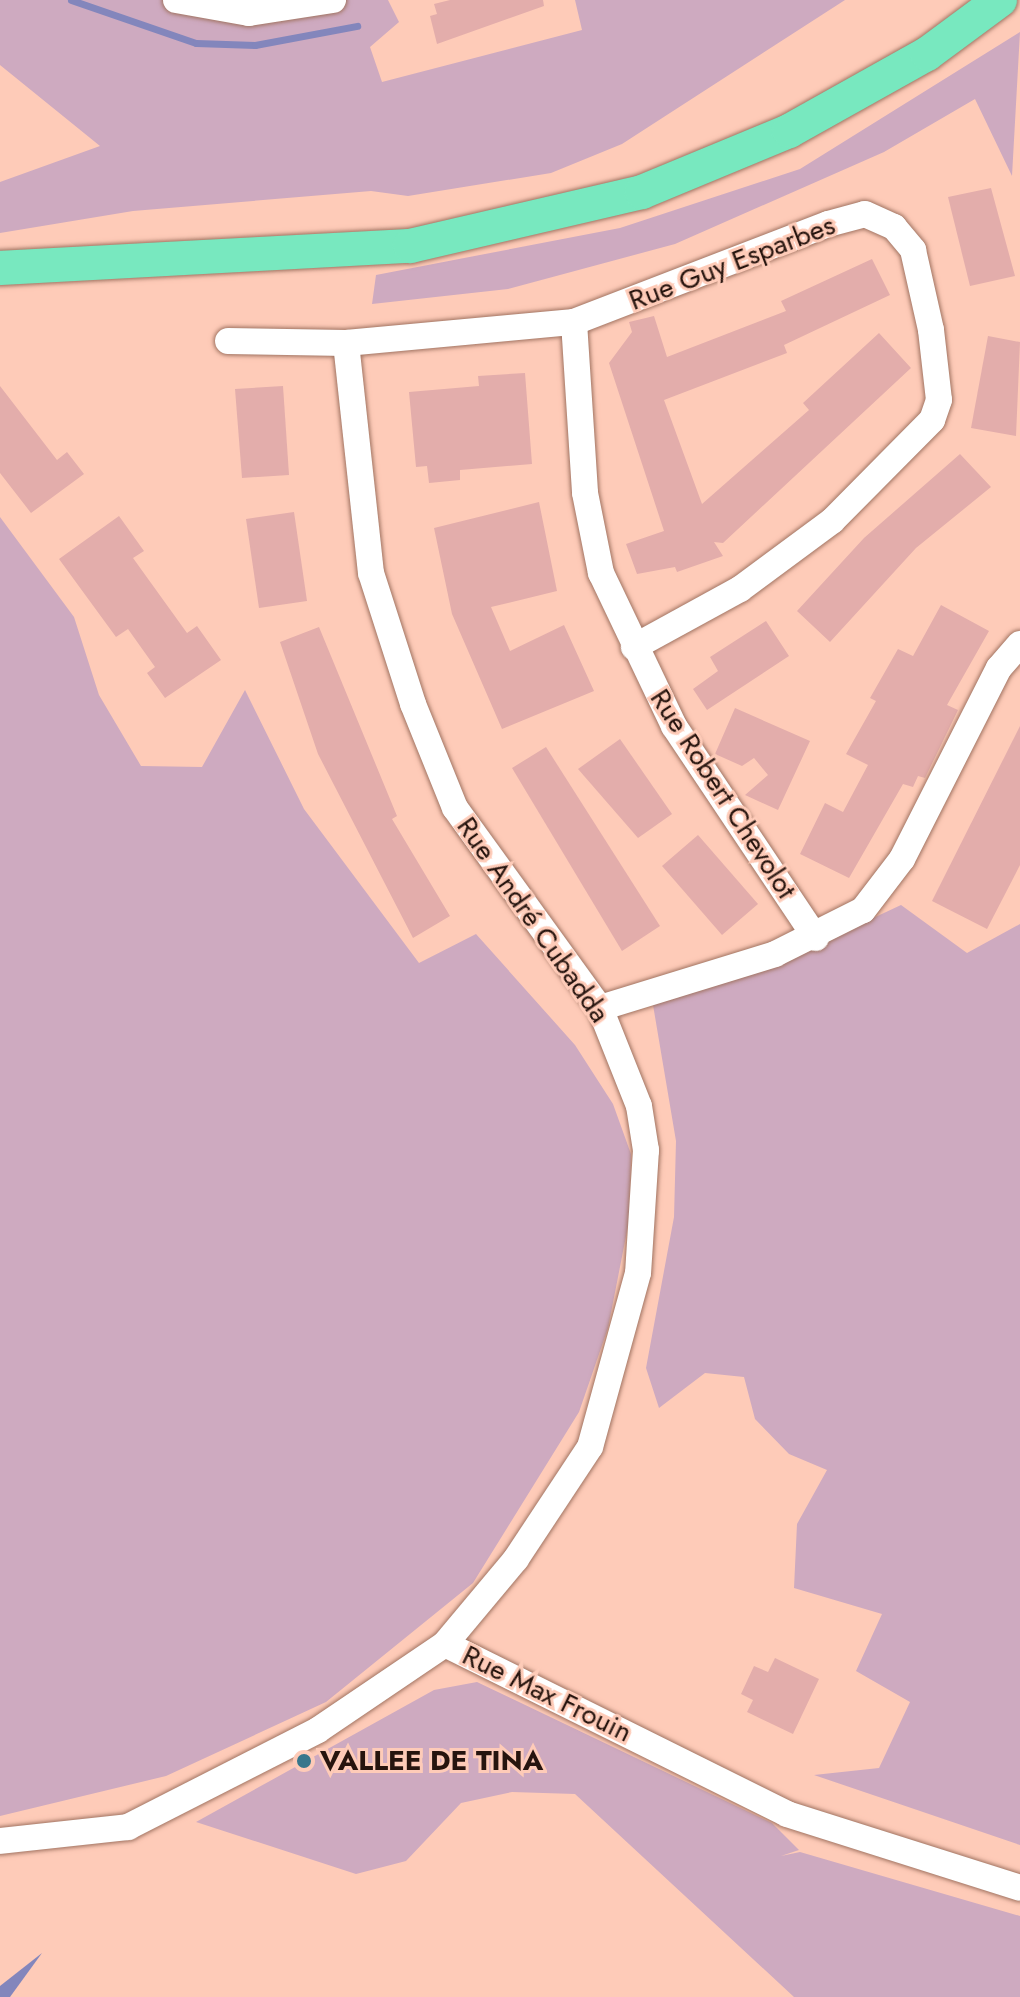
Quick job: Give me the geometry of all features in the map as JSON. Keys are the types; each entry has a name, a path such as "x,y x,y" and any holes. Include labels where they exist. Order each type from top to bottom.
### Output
{"main road":[{"path":"0,268 410,246 574,210 701,170 927,54 1000,0"}],"street":[{"path":"176,0 249,13 333,0"},
{"name":"Rue Guy Esparbes","path":"228,341 346,343 574,322 865,214 894,227 913,250 936,357 932,420 832,521 740,589 634,647"},
{"name":"Rue Robert Chevolot","path":"574,322 585,493 601,573 674,726 816,938"},
{"name":"Rue André Cubadda","path":"346,343 371,573 413,704 455,808 600,1008 639,1106 646,1150 649,1193 624,1339 590,1447 516,1559 445,1644"},
{"path":"600,1008 816,938 883,892 999,668 1020,644"},
{"name":"Rue Max Frouin","path":"0,1841 128,1827 318,1730 445,1644 787,1814 1020,1888"}],"shaded area":[{"path":"0,0 388,0 399,22 370,47 382,82 582,30 575,0 845,0 622,144 551,173 408,196 371,191 133,211 0,233 0,182 100,146 0,65"},
{"path":"1020,32 1012,176 975,99 884,152 675,244 508,289 372,304 376,275 620,228 800,169"},
{"path":"0,517 74,617 99,695 141,766 202,767 245,690 304,809 419,963 476,934 575,1045 613,1104 631,1154 629,1221 608,1328 579,1412 473,1583 326,1702 166,1776 0,1816"},
{"path":"901,905 967,953 1020,924 1020,1845 814,1775 879,1768 910,1702 856,1671 882,1614 794,1588 797,1524 827,1470 789,1454 755,1419 744,1377 705,1373 659,1408 646,1368 674,1217 676,1141 652,999 792,956"},
{"path":"477,1682 772,1823 799,1850 781,1856 800,1852 1020,1916 1020,1997 794,1997 575,1794 512,1792 461,1803 406,1861 356,1874 196,1822 434,1690"}],"water":[{"path":"42,1953 10,1997 0,1997 0,1986"}],"building":[{"path":"450,0 543,0 544,6 437,44 430,16 437,14 434,4"},
{"path":"991,188 1015,276 970,286 948,197"},
{"path":"872,259 890,295 784,345 787,353 664,400 702,504 809,410 803,403 879,333 911,368 723,543 714,542 723,556 677,572 675,567 637,574 626,544 664,531 609,363 632,332 629,322 654,316 667,357 786,311 781,301"},
{"path":"988,336 1020,342 1016,436 971,428"},
{"path":"525,373 532,464 460,470 460,480 429,483 427,466 416,467 409,392 479,386 478,376"},
{"path":"0,386 57,460 67,452 84,474 31,513 0,473"},
{"path":"283,386 289,475 242,478 235,389"},
{"path":"960,454 991,487 916,548 830,642 797,611 864,538"},
{"path":"539,502 557,591 491,607 510,651 564,625 594,691 502,729 452,614 434,528"},
{"path":"294,512 307,601 259,608 246,519"},
{"path":"119,516 144,551 133,558 187,633 197,626 221,660 165,698 147,673 155,667 128,629 116,637 59,559"},
{"path":"941,605 989,631 947,705 958,710 925,778 918,776 913,787 903,784 849,878 800,854 825,803 843,812 868,765 846,754 876,701 870,698 898,649 913,656"},
{"path":"766,621 789,656 707,710 693,689 718,671 710,657"},
{"path":"319,627 397,816 392,819 450,916 413,938 318,754 280,642"},
{"path":"735,708 810,741 778,810 745,795 768,775 754,758 742,766 715,754"},
{"path":"1020,726 1020,865 987,929 932,901"},
{"path":"620,739 672,814 638,838 578,769"},
{"path":"546,747 660,926 622,951 512,768"},
{"path":"698,835 758,904 722,935 662,866"},
{"path":"775,1658 819,1679 793,1734 747,1712 753,1700 741,1694 754,1666 768,1672"}],"waterway":[{"path":"71,0 196,43 255,45 357,26"}],"place":[{"name":"VALLEE DE TINA","path":"304,1761"}]}
